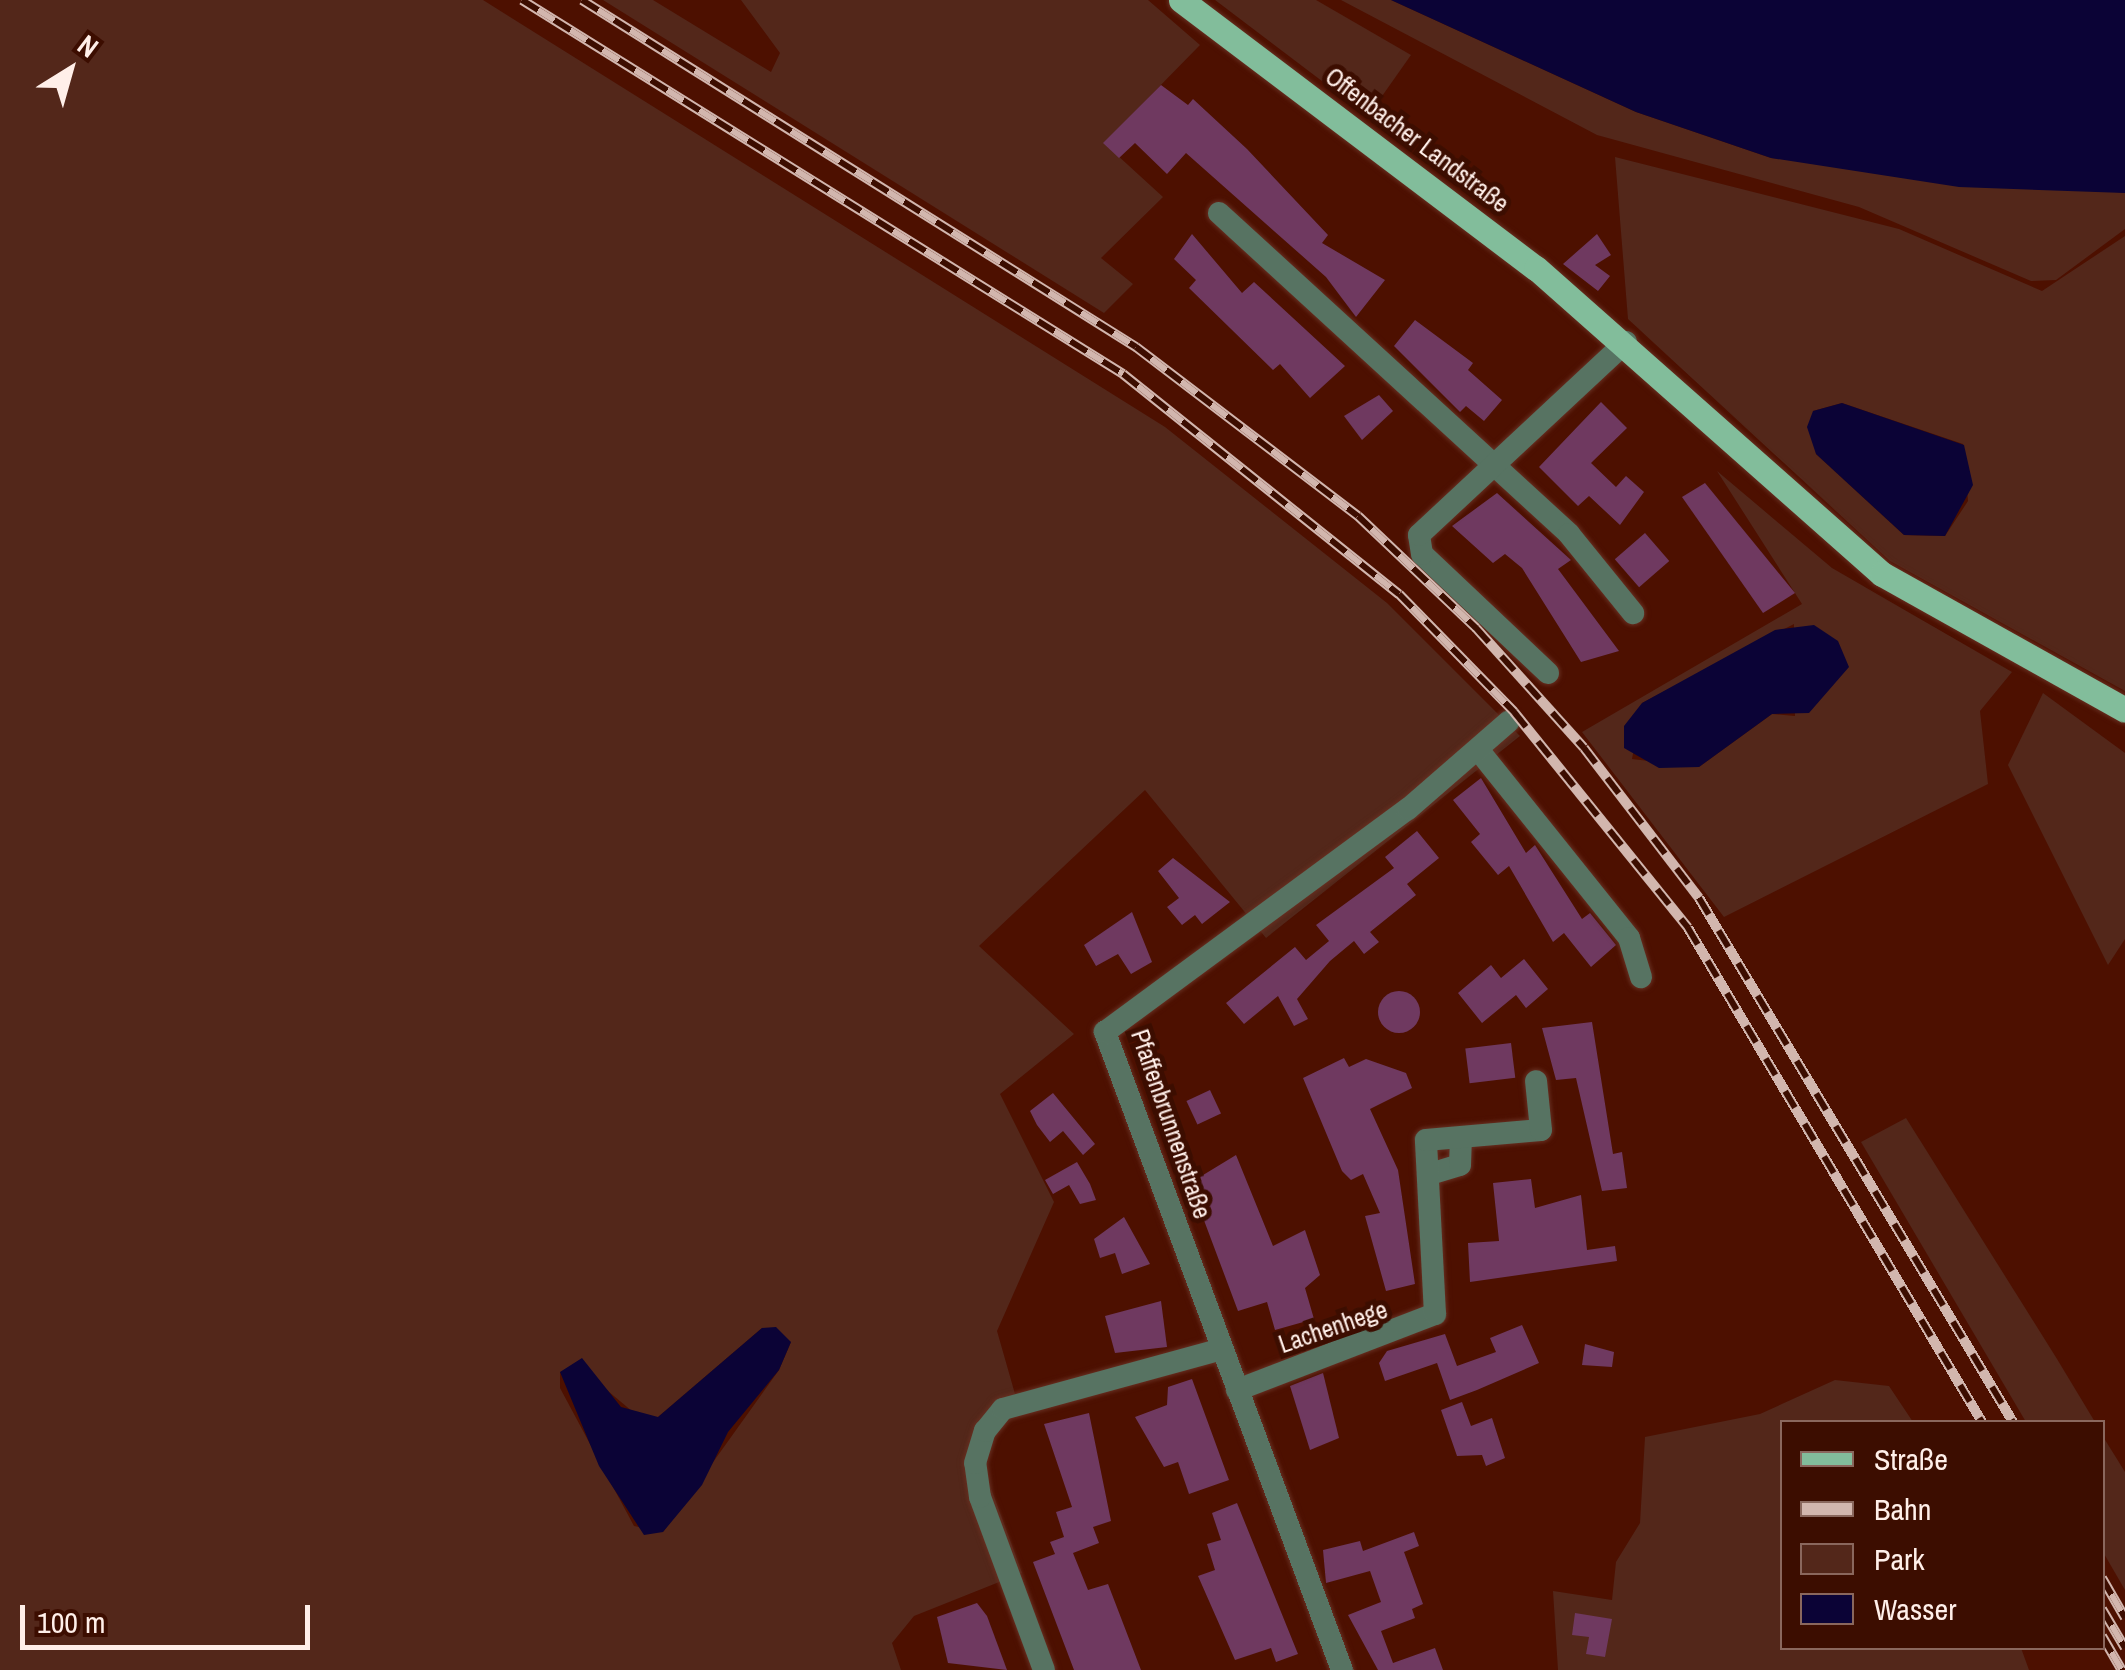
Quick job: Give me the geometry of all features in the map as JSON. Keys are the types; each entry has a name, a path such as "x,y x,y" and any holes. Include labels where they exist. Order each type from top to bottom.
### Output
{"main road":[{"name":"Offenbacher Landstraße","path":"1182,0 1620,337 1882,574 2125,710"}],"street":[{"path":"1218,213 1500,469 1632,612"},
{"path":"1548,672 1418,547 1422,532 1500,469 1620,337"},
{"name":"Pfaffenbrunnenstraße","path":"1342,1670 1105,1032 1480,752 1508,722"},
{"path":"1480,752 1628,938 1641,976"},
{"path":"1461,1138 1460,1165 1430,1174 1426,1140 1540,1130 1536,1081"},
{"name":"Lachenhege","path":"1238,1390 1422,1325 1440,1307 1430,1174"},
{"path":"1044,1670 980,1497 985,1431 1003,1409 1222,1349"}],"green space":[{"path":"0,0 483,0 1165,427 1387,603 1520,736 1266,938 1145,790 979,946 1074,1034 1000,1094 1054,1202 997,1331 1015,1394 974,1442 1022,1573 914,1616 892,1643 901,1670 0,1670","holes":["762,1328 791,1342 779,1370 663,1532 634,1526 560,1388 560,1372 596,1381 639,1417 658,1417"]},
{"path":"603,0 653,0 771,72 780,53 741,0 1148,0 1200,45 1104,143 1163,197 1101,258 1133,284 1104,313"},
{"path":"1215,0 1316,0 1411,55 1368,116"},
{"path":"1341,0 1391,0 1636,112 1771,158 2125,193 2125,229 2056,280 2031,281 1859,207 1597,135"},
{"path":"1615,157 1899,229 2042,291 2125,236 2125,691 1890,561 1628,319","holes":["1842,403 1963,444 1968,501 1945,536 1904,535 1816,454 1813,411"]},
{"path":"1717,471 1832,568 2012,672 1980,711 1988,784 1724,917 1582,732 1802,604","holes":["1794,624 1795,716 1772,714 1699,767 1632,759 1642,703"]},
{"path":"2043,693 2125,753 2125,939 2108,965 2008,765"},
{"path":"1906,1118 2094,1420 2025,1420 1861,1142"},
{"path":"1835,1380 1889,1386 1912,1420 1780,1420 1780,1650 2022,1650 2029,1670 1558,1670 1553,1591 1612,1600 1616,1562 1640,1523 1645,1437 1760,1414"},
{"path":"2105,1440 2125,1472 2125,1590 2105,1555"}],"water":[{"path":"1391,0 2125,0 2125,193 1959,187 1771,158 1636,112"},
{"path":"1842,403 1964,445 1973,485 1945,536 1904,535 1816,454 1807,427 1813,411"},
{"path":"1814,625 1838,641 1849,667 1809,713 1772,714 1699,767 1659,768 1624,748 1624,726 1642,703 1775,630"},
{"path":"776,1327 791,1342 779,1370 728,1432 702,1485 663,1532 644,1535 599,1466 560,1372 582,1358 621,1407 658,1417 762,1328"}],"building":[{"path":"1161,85 1188,105 1193,99 1247,149 1328,235 1322,243 1385,280 1356,317 1326,277 1186,153 1167,174 1135,143 1119,158 1103,143"},
{"path":"1192,234 1242,293 1254,282 1345,366 1310,398 1280,364 1273,370 1189,288 1196,280 1174,259"},
{"path":"1597,234 1611,255 1595,265 1610,276 1598,291 1563,264"},
{"path":"1415,320 1473,363 1468,370 1502,400 1484,421 1466,406 1460,412 1394,346"},
{"path":"1379,395 1393,411 1362,440 1344,416"},
{"path":"1601,402 1627,428 1591,463 1616,487 1626,476 1644,492 1620,525 1589,496 1578,506 1539,467"},
{"path":"1705,483 1795,593 1763,613 1682,497"},
{"path":"1497,493 1571,560 1558,569 1619,651 1581,662 1522,568 1505,554 1493,563 1452,526"},
{"path":"1645,533 1669,561 1639,587 1615,559"},
{"path":"1481,778 1526,853 1535,845 1582,919 1590,913 1616,945 1591,967 1564,933 1553,942 1509,866 1498,875 1471,842 1480,834 1453,800"},
{"path":"1417,831 1439,858 1407,884 1416,895 1370,932 1379,942 1364,954 1354,941 1330,961 1297,999 1308,1019 1294,1026 1278,996 1244,1024 1226,1003 1295,947 1306,960 1329,941 1316,925 1394,868 1385,857"},
{"path":"1173,858 1230,902 1202,924 1195,915 1182,925 1167,907 1179,898 1158,871"},
{"path":"1132,912 1152,962 1131,974 1118,954 1096,966 1084,945"},
{"path":"1524,959 1548,989 1526,1008 1516,995 1482,1023 1458,993 1491,965 1501,978"},
{"path":"1399,991 1414,997 1420,1012 1414,1027 1399,1033 1384,1027 1378,1012 1384,997"},
{"path":"1592,1022 1613,1154 1622,1152 1627,1188 1602,1191 1576,1078 1556,1080 1542,1028"},
{"path":"1511,1043 1515,1078 1470,1083 1465,1049"},
{"path":"1344,1058 1349,1067 1366,1059 1406,1073 1412,1088 1370,1109 1398,1170 1415,1284 1386,1291 1365,1216 1380,1213 1363,1174 1351,1180 1342,1171 1303,1078"},
{"path":"1210,1090 1221,1114 1197,1125 1186,1101"},
{"path":"1053,1093 1095,1144 1083,1155 1063,1131 1050,1142 1030,1111"},
{"path":"1236,1155 1273,1246 1305,1230 1320,1275 1305,1288 1314,1319 1275,1330 1267,1302 1238,1311 1190,1183"},
{"path":"1077,1162 1096,1200 1080,1204 1069,1185 1053,1194 1045,1180"},
{"path":"1531,1179 1535,1208 1581,1195 1587,1250 1615,1246 1617,1261 1470,1282 1468,1243 1499,1241 1493,1183"},
{"path":"1124,1217 1150,1264 1122,1274 1115,1253 1100,1258 1094,1239"},
{"path":"1161,1301 1167,1347 1115,1353 1105,1316"},
{"path":"1522,1325 1539,1363 1477,1390 1450,1400 1437,1363 1385,1381 1379,1363 1387,1351 1445,1334 1457,1366 1496,1352 1490,1338"},
{"path":"1585,1344 1614,1352 1612,1367 1582,1365"},
{"path":"1323,1373 1339,1438 1310,1450 1290,1386"},
{"path":"1192,1379 1229,1480 1189,1494 1178,1462 1164,1467 1135,1417 1167,1405 1168,1387"},
{"path":"1462,1402 1471,1426 1492,1418 1505,1458 1486,1466 1482,1455 1457,1456 1441,1410"},
{"path":"1089,1413 1111,1521 1093,1527 1099,1543 1073,1553 1088,1590 1108,1584 1141,1670 1074,1670 1033,1562 1055,1554 1050,1542 1064,1537 1056,1512 1072,1507 1044,1424"},
{"path":"1237,1503 1298,1654 1276,1662 1271,1648 1235,1660 1198,1576 1215,1570 1207,1544 1221,1540 1212,1513"},
{"path":"1414,1532 1419,1546 1404,1552 1423,1604 1412,1609 1415,1618 1381,1631 1393,1663 1435,1648 1443,1670 1378,1670 1348,1615 1381,1602 1370,1571 1326,1583 1323,1550 1360,1541 1363,1551"},
{"path":"977,1603 987,1616 1007,1670 948,1663 937,1617"},
{"path":"1575,1613 1612,1619 1605,1657 1586,1654 1589,1637 1572,1635"}],"railway":[{"path":"522,0 1123,374 1399,594 1514,712 1688,928 1981,1420"},
{"path":"582,0 1136,347 1358,516 1476,628 1584,748 1699,898 2012,1420"},
{"path":"2105,1583 2125,1618"},
{"path":"2105,1614 2125,1648"},
{"path":"2105,1641 2122,1670"}]}
